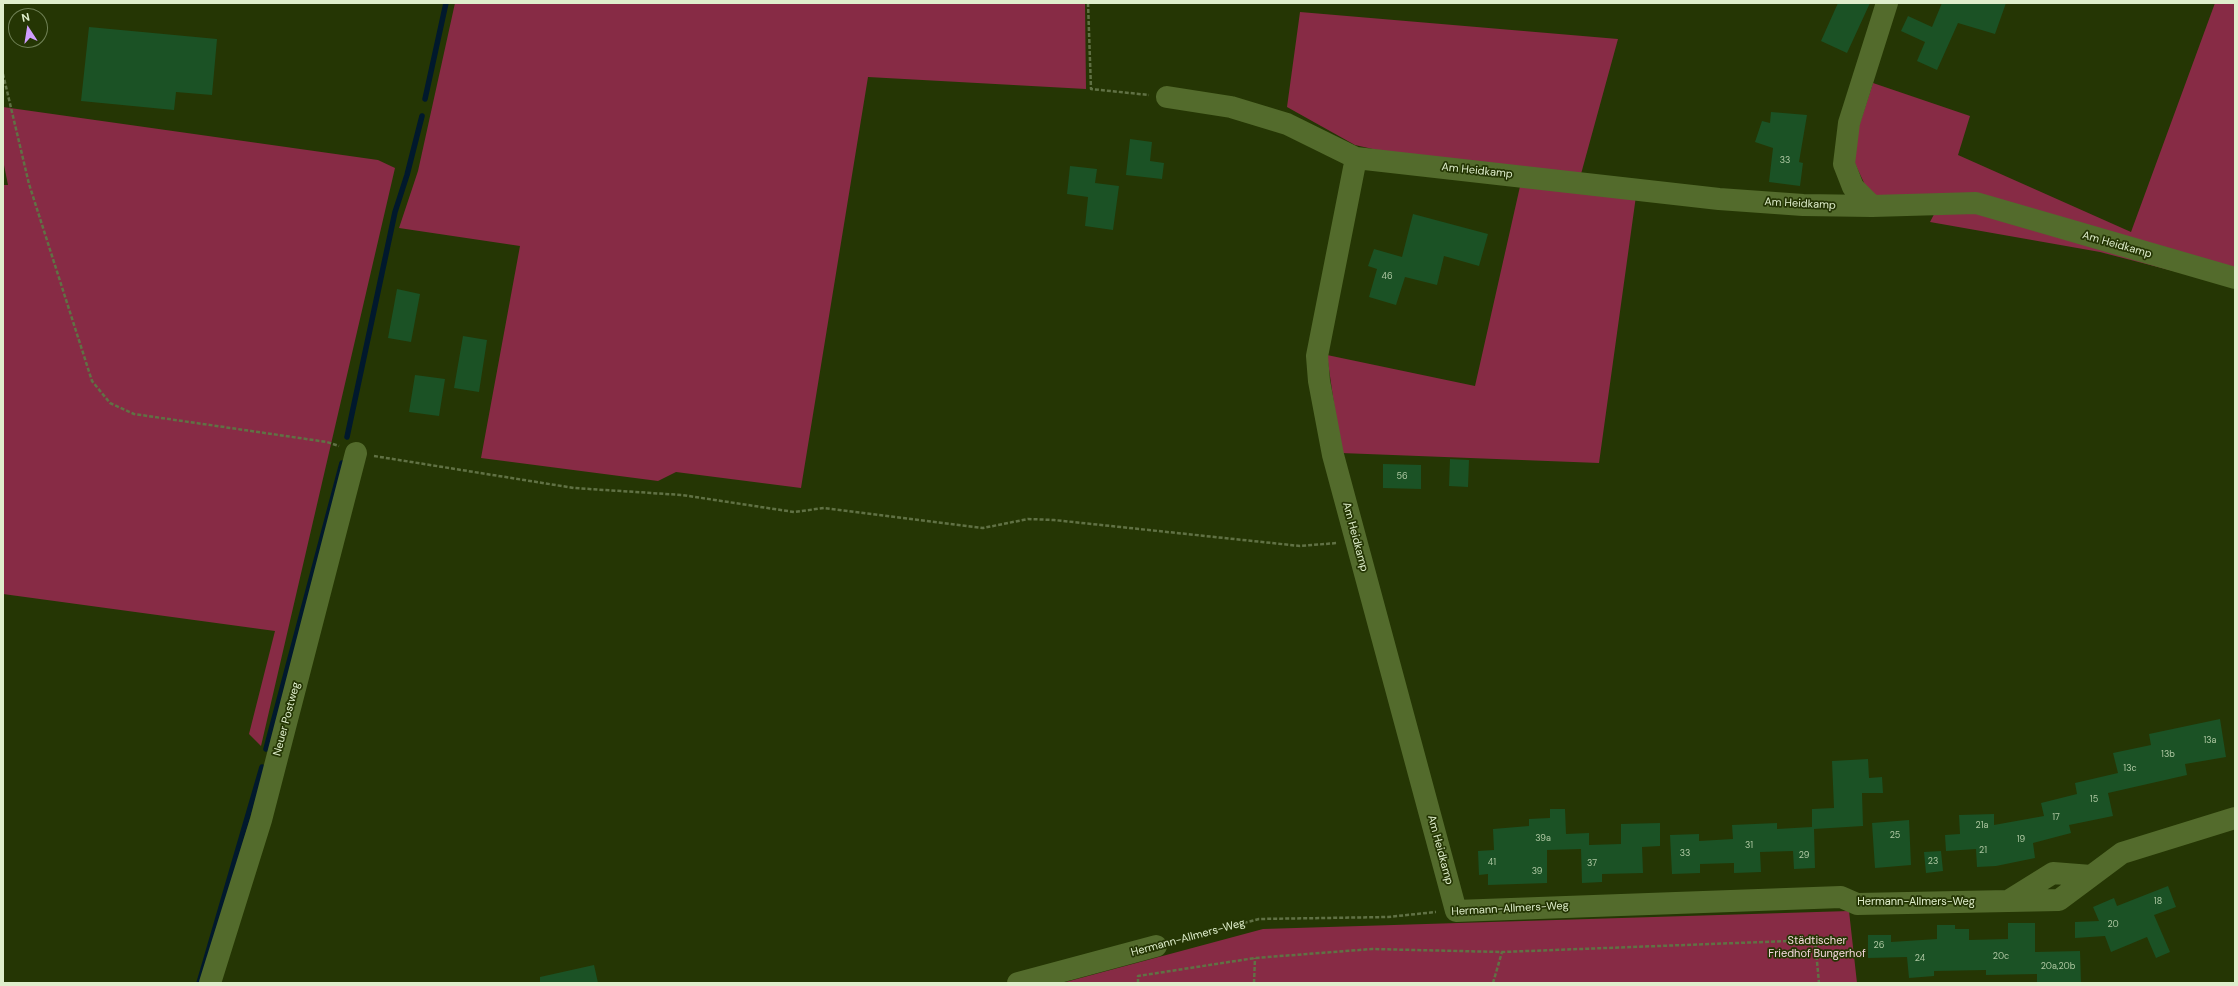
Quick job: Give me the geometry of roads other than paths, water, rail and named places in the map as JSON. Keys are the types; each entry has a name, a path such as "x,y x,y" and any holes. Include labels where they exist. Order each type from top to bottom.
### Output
{"street":[{"path":"1872,206 1853,186 1844,164 1849,123 1887,3"},
{"name":"Am Heidkamp","path":"1167,97 1231,107 1287,124 1356,158 1719,198 1803,205 1872,206 1976,204 2235,278"},
{"name":"Am Heidkamp","path":"1356,158 1317,356 1319,381 1333,455 1456,911"},
{"name":"Neuer Postweg","path":"210,983 261,820 356,453"},
{"name":"Hermann-Allmers-Weg","path":"1456,911 1841,896 1857,904 2058,900 2122,853 2235,818"},
{"name":"Hermann-Allmers-Weg","path":"1018,983 1156,946"}],"waterway":[{"path":"425,99 446,3"},
{"path":"347,437 395,212 407,175 422,116"},
{"path":"266,749 342,463"},
{"path":"199,983 262,767"}],"park label":[{"name":"Städtischer Friedhof Bungerhof","path":"1817,947"}]}
